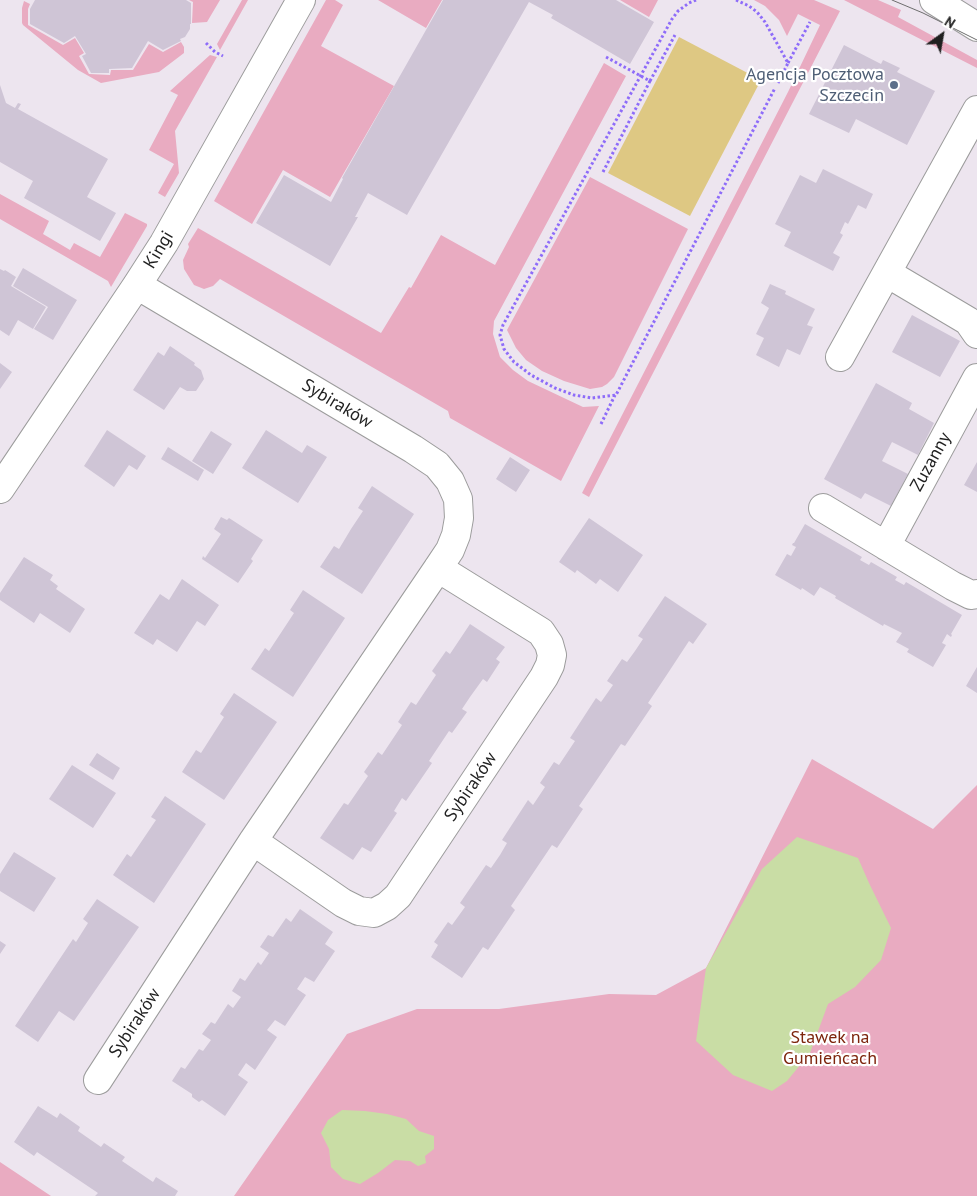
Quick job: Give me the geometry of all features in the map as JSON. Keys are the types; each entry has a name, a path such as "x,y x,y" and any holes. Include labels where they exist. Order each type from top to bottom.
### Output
{"street":[{"name":"Kingi","path":"0,489 164,243 302,0"},
{"path":"934,0 977,27"},
{"path":"840,357 977,110"},
{"path":"887,273 968,321 977,334"},
{"name":"Sybiraków","path":"98,1080 253,841 450,550 456,535 459,518 458,499 450,481 437,465 137,285"},
{"name":"Zuzanny","path":"886,546 977,378"},
{"path":"823,508 953,586 971,595 977,594"},
{"name":"Sybiraków","path":"253,841 343,903 359,911 374,913 387,906 398,896 544,677 552,656 549,644 541,632 438,568"}],"path":[{"path":"616,394 592,398 574,395 555,388 531,375 514,362 504,349 500,335 503,324 672,19 678,11 696,0"},
{"path":"736,0 757,12 765,22 788,63"},
{"path":"778,83 810,22"},
{"path":"603,172 675,35"},
{"path":"206,43 215,52 223,56"},
{"path":"606,57 650,81"},
{"path":"601,424 775,88"}],"green space":[{"path":"189,0 220,0 207,22 192,23 193,2"},
{"path":"242,0 248,0 220,50 217,44"},
{"path":"326,0 335,0 343,5 321,46 394,86 330,197 283,170 252,224 214,201"},
{"path":"378,0 442,0 426,28"},
{"path":"620,0 658,0 649,17"},
{"path":"754,0 814,0 840,11 589,497 582,493 788,92 820,25 798,14 787,36 779,20 765,6"},
{"path":"844,0 878,0 901,10 898,17 977,60 977,68"},
{"path":"24,1 30,4 28,9 28,25 63,45 75,38 84,53 79,56 89,74 110,75 111,70 133,70 149,44 163,52 181,42 184,47 184,53 159,72 101,83 78,70 23,25 22,8"},
{"path":"210,55 217,57 175,131 179,173 165,197 158,193 174,164 149,150 178,95 170,91"},
{"path":"604,63 626,76 494,321 493,334 500,357 513,370 528,381 583,407 599,406 561,481 450,418 448,411 220,279 213,286 204,289 194,285 184,269 183,260 189,247 188,244 198,228 381,333 409,287 411,288 441,235 495,265"},
{"path":"590,177 688,229 614,377 602,387 590,389 564,381 542,371 526,360 516,348 507,330"},
{"path":"0,194 49,221 43,234 70,250 74,243 100,257 125,213 147,224 147,226 111,287 108,281 0,219"},
{"name":"Stawek na Gumieńcach","path":"812,759 933,829 977,785 977,1196 234,1196 347,1034 417,1009 499,1009 609,994 656,995 706,968"},
{"path":"0,1162 51,1196 0,1196"}],"shaded area":[{"path":"679,37 761,80 690,216 608,173"},
{"path":"797,837 858,858 891,928 881,960 855,987 828,1004 810,1053 787,1081 772,1091 733,1075 696,1041 706,968 762,869"},
{"path":"342,1110 387,1114 406,1119 419,1131 434,1136 434,1149 425,1156 426,1163 418,1166 410,1161 395,1160 360,1184 343,1179 331,1167 329,1149 321,1133 328,1120"}],"building":[{"path":"35,0 186,0 191,3 191,24 185,37 180,39 181,41 163,50 148,41 132,68 109,69 109,73 91,73 82,56 86,54 75,36 64,43 30,24 30,9"},
{"path":"443,0 616,0 654,22 630,64 551,18 553,15 529,2 407,215 368,193 355,217 358,217 330,266 256,223 284,175 331,202 342,178"},
{"path":"844,45 881,64 883,60 900,68 897,72 935,91 907,145 856,119 849,133 809,114"},
{"path":"0,85 6,103 15,108 18,103 21,104 18,109 108,159 87,197 116,213 100,241 24,198 33,181 0,162"},
{"path":"823,169 873,194 866,209 858,205 848,224 845,222 840,233 843,235 833,253 840,257 833,271 784,246 791,232 775,224 800,175 816,183"},
{"path":"23,268 77,300 53,340 34,329 48,307 13,286"},
{"path":"0,269 16,277 11,286 46,307 33,329 18,320 9,336 0,330"},
{"path":"770,284 786,291 785,294 815,309 807,325 813,327 800,355 787,349 779,367 756,355 764,338 756,334 769,308 761,303"},
{"path":"912,315 960,341 940,377 892,352"},
{"path":"170,346 195,363 194,365 201,370 204,379 196,391 187,391 180,387 164,410 133,390 158,352 164,356"},
{"path":"0,363 12,372 0,389"},
{"path":"876,383 912,403 909,409 934,423 918,455 892,442 882,461 908,474 891,506 865,493 861,499 824,479"},
{"path":"107,430 146,456 137,470 129,465 114,487 84,466"},
{"path":"266,430 302,453 307,445 327,457 298,503 242,468"},
{"path":"211,431 232,444 213,474 192,461"},
{"path":"168,447 204,470 198,481 161,459"},
{"path":"510,457 530,470 516,492 496,479"},
{"path":"977,462 977,492 964,485"},
{"path":"372,486 414,514 362,594 320,567 334,546 339,549 363,511 358,508"},
{"path":"221,517 227,520 229,518 263,540 251,559 253,561 238,583 202,559 203,556 205,558 221,534 214,529"},
{"path":"589,518 643,555 618,592 600,579 596,584 577,570 575,573 559,562"},
{"path":"805,524 862,557 860,560 869,565 871,562 897,577 895,580 904,585 906,582 962,615 951,637 947,634 942,643 946,645 933,667 907,652 909,649 896,642 902,633 884,624 883,626 820,587 814,596 775,575 787,554 791,556 796,547 792,545"},
{"path":"24,557 53,575 50,580 58,586 56,589 85,609 70,633 40,613 34,623 0,600 0,593"},
{"path":"182,579 219,605 205,626 197,621 177,652 157,639 153,645 134,633 160,594 169,600"},
{"path":"303,590 345,618 293,697 251,669 265,648 269,651 294,613 290,610"},
{"path":"665,596 707,624 693,644 689,641 648,703 652,706 625,746 621,744 579,806 583,809 557,848 552,845 511,906 515,910 488,950 483,947 462,978 431,957 438,945 434,942 448,922 452,925 465,907 460,903 486,865 491,868 500,855 507,843 502,840 528,800 533,805 545,787 540,783 554,762 559,765 575,741 570,738 596,698 601,702 613,685 607,681 622,659 627,662 635,651 643,639 638,636"},
{"path":"470,624 505,647 496,659 500,662 487,682 483,679 470,697 462,709 467,712 452,733 449,731 429,761 432,763 406,801 402,798 394,811 397,813 371,852 362,847 353,860 320,838 344,803 348,805 368,776 364,772 378,752 382,755 402,725 398,722 411,702 416,705 436,675 432,671 446,651 450,654"},
{"path":"977,667 977,693 966,686"},
{"path":"234,693 277,722 224,800 182,772 196,750 201,753 224,717 220,714"},
{"path":"97,753 120,768 113,780 89,765"},
{"path":"72,765 116,793 93,828 49,799"},
{"path":"165,796 206,824 154,903 113,875 127,854 131,857 156,820 151,817"},
{"path":"14,852 56,878 34,912 0,891 0,874"},
{"path":"97,899 139,927 74,1021 59,1011 38,1042 15,1026 73,939 76,942 88,923 83,919"},
{"path":"300,909 333,932 325,944 335,951 314,982 305,977 297,989 306,995 285,1026 275,1020 267,1030 277,1037 255,1070 246,1063 238,1075 248,1082 225,1116 202,1100 199,1102 192,1097 192,1094 172,1081 181,1067 185,1069 199,1049 203,1051 211,1040 202,1034 211,1022 215,1024 228,1004 233,1008 241,997 232,991 240,978 245,981 258,962 261,965 269,953 260,947 268,935 273,937 286,918 291,922"},
{"path":"0,941 6,945 0,954"},
{"path":"38,1106 57,1118 60,1113 80,1127 78,1131 101,1147 104,1143 125,1157 122,1161 153,1182 156,1177 178,1191 175,1196 95,1196 98,1193 37,1152 34,1156 14,1142"}],"tram line":[{"path":"892,0 977,40"}],"place":[{"name":"Agencja Pocztowa Szczecin","path":"894,85"}]}
